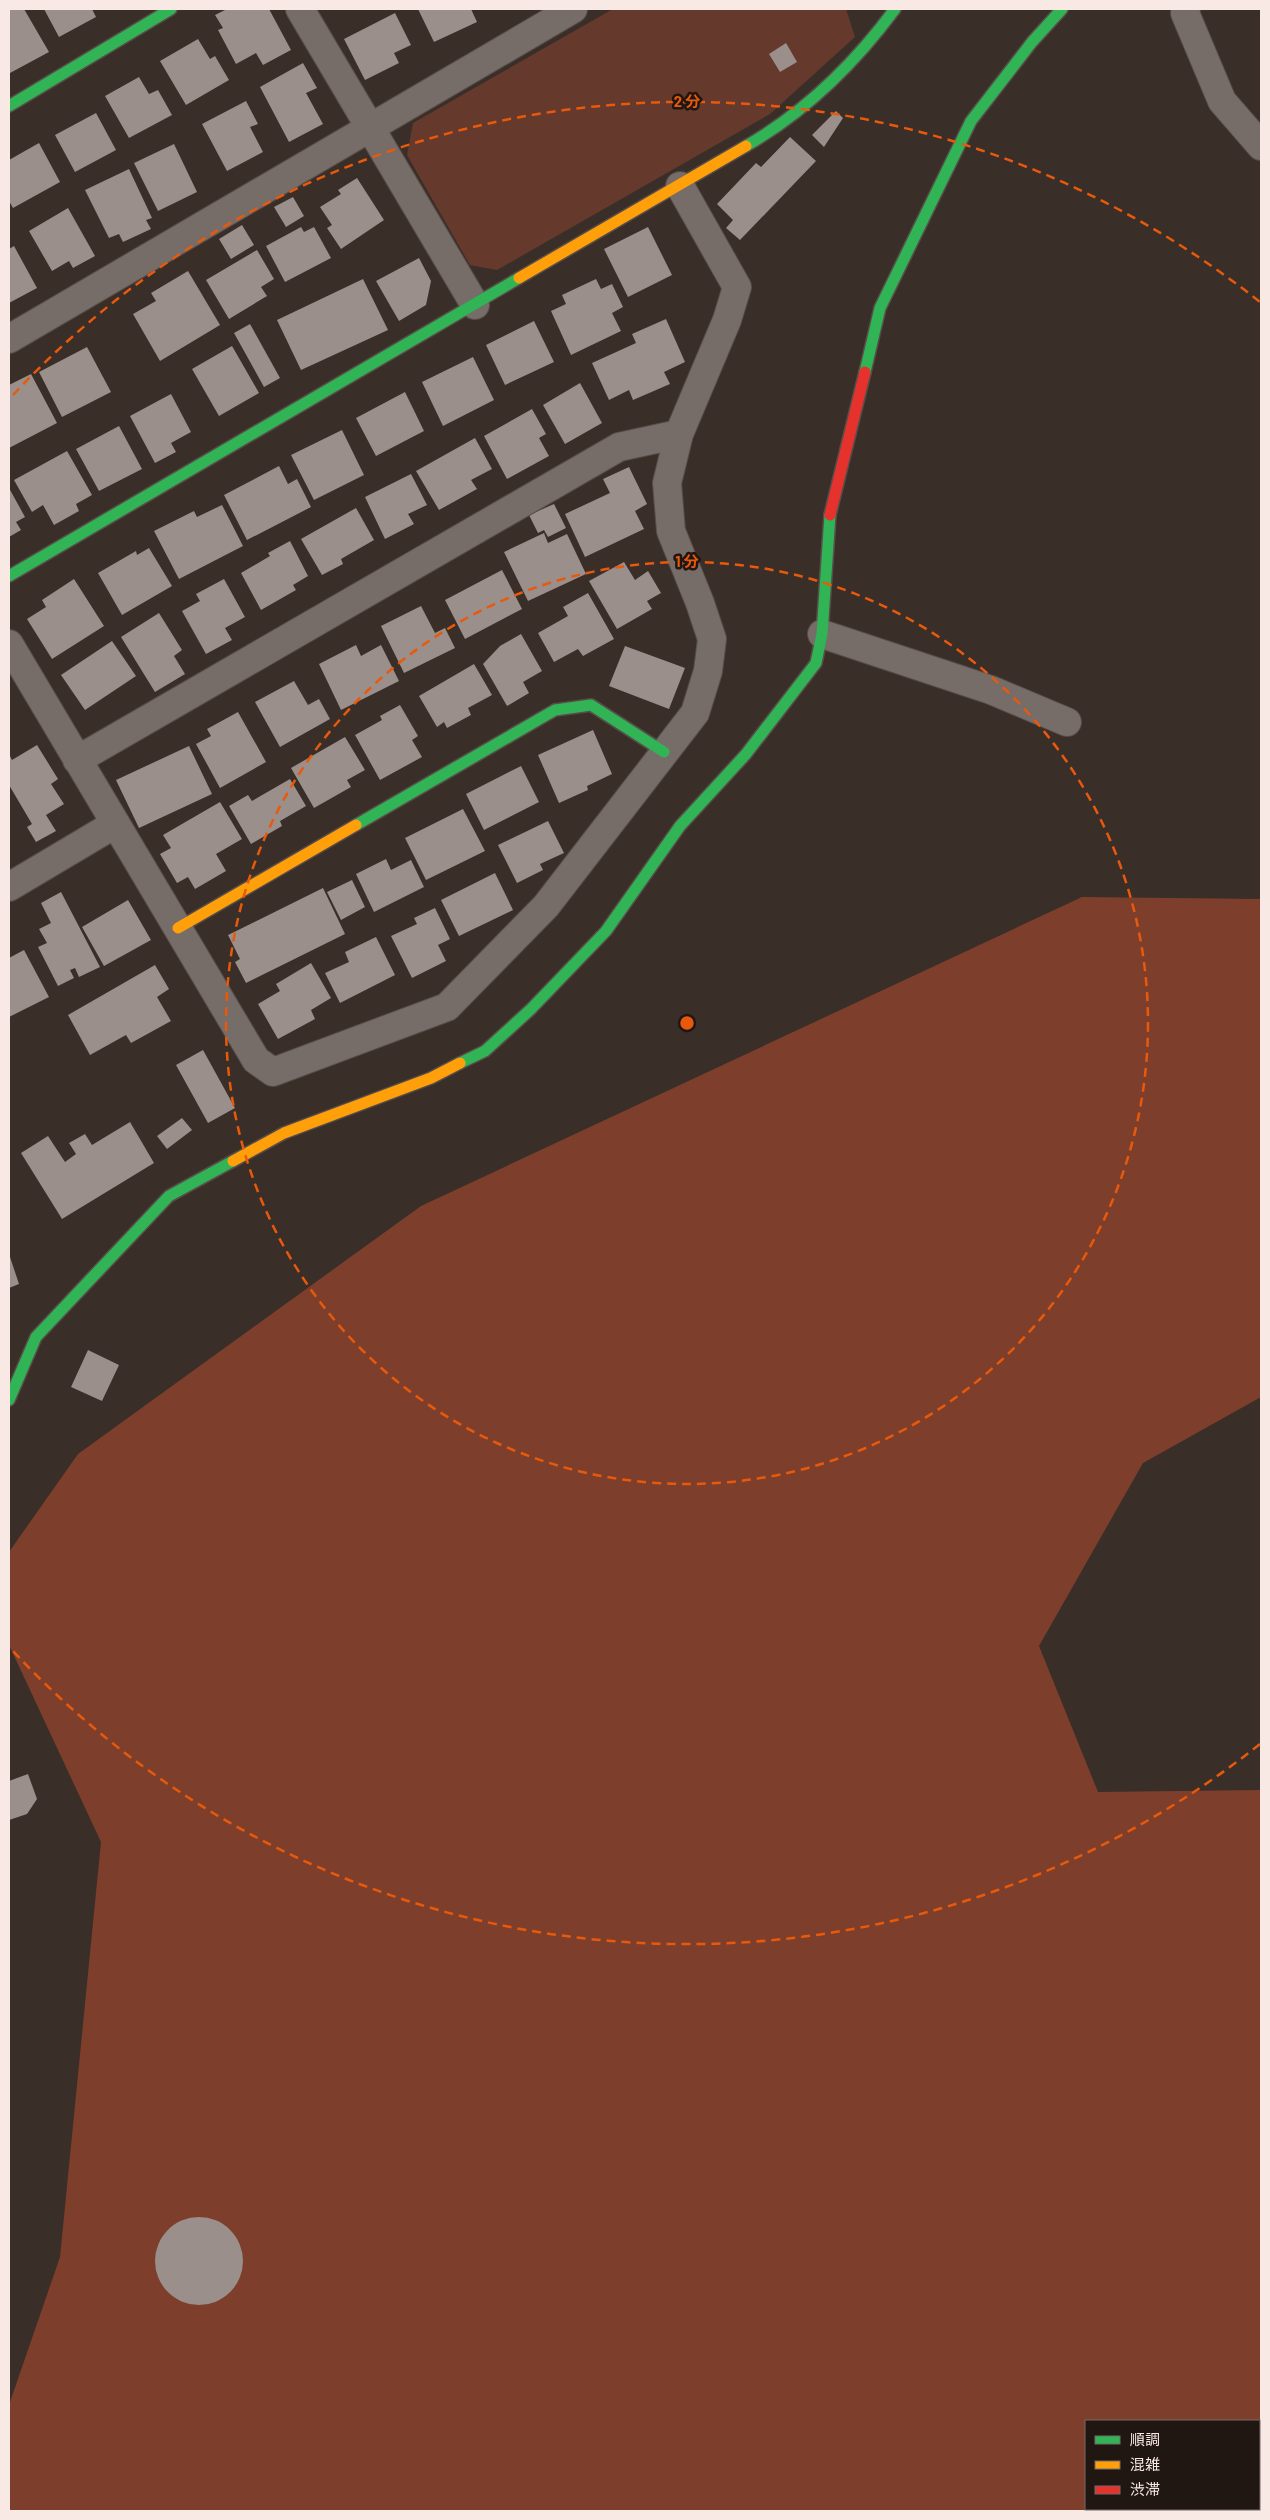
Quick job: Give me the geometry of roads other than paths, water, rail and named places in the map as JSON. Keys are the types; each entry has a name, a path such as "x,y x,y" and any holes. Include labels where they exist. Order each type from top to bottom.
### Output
{"street":[{"path":"9,106 171,9"},
{"path":"300,9 475,305"},
{"path":"9,339 573,9"},
{"path":"9,1400 36,1337 169,1196 284,1133 431,1078 485,1051 530,1009 606,931 680,826 746,754 816,663 822,634 830,515 880,308 971,121 1032,42 1062,9"},
{"path":"1186,9 1185,13 1222,101 1261,146"},
{"path":"9,576 762,137 808,105 866,47 891,10"},
{"path":"9,644 256,1060 273,1072 447,1007 546,906 695,713 708,671 712,639 700,603 670,531 668,483 679,434 727,320 737,287 680,186"},
{"path":"77,760 620,447 679,434"},
{"path":"822,634 991,690 1067,722"},
{"path":"178,928 555,710 592,705 664,752"},
{"path":"9,887 115,824"}]}
